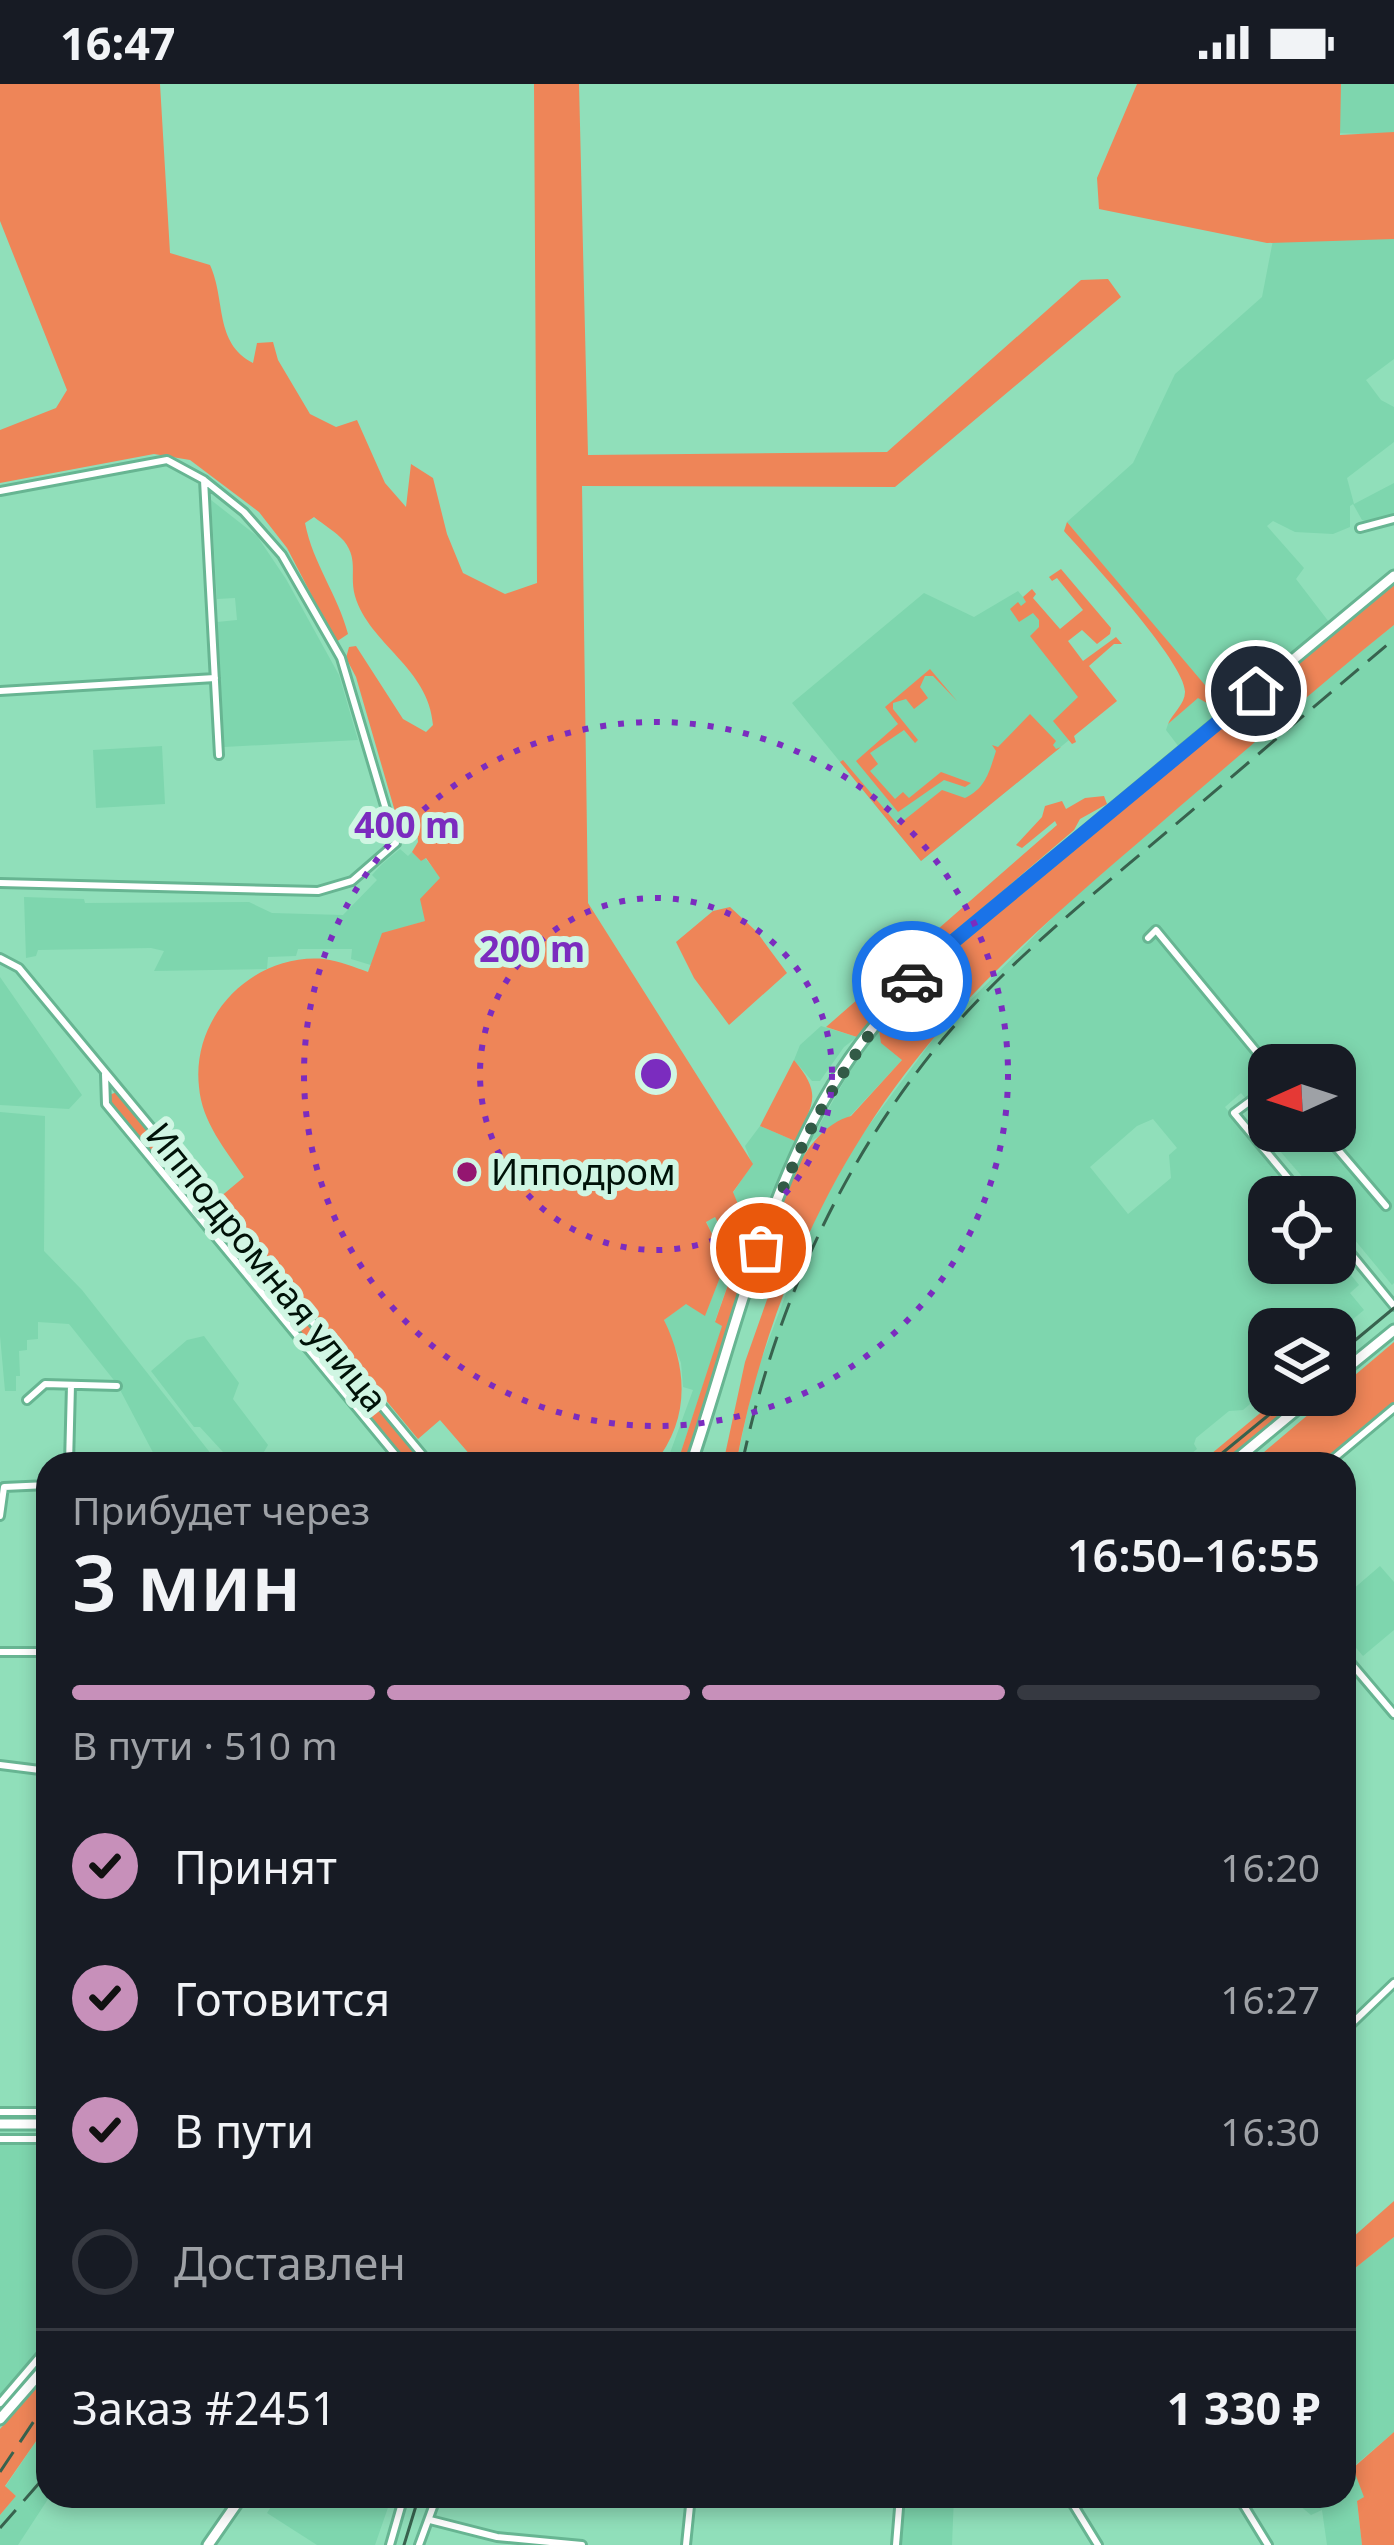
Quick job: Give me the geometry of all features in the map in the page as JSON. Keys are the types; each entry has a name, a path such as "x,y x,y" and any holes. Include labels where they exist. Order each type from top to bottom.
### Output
{"main road":[{"path":"696,1452 788,1174 841,1073 880,1019 949,945 1394,576"},
{"path":"1356,1361 1394,1330"},
{"path":"1245,1452 1289,1416"},
{"path":"0,2123 36,2124"},
{"path":"0,2419 36,2378"},
{"path":"208,2545 234,2508"}],"street":[{"path":"0,491 166,460 204,480 244,512 282,554 341,658 396,843 352,881 318,891 0,883"},
{"path":"204,480 219,755"},
{"path":"1360,528 1394,519"},
{"path":"0,691 215,678"},
{"path":"1148,938 1156,931 1250,1044"},
{"name":"Ипподромная улица","path":"0,958 19,968 420,1452"},
{"name":"Ипподромная улица","path":"105,1070 106,1104 393,1452"},
{"path":"1248,1103 1234,1113 1248,1130"},
{"path":"1266,1152 1286,1176"},
{"path":"1340,1152 1386,1206"},
{"path":"1356,1259 1393,1303"},
{"path":"27,1400 45,1384 117,1386"},
{"path":"69,1452 70,1385"},
{"path":"1341,1452 1394,1408"},
{"path":"0,1516 4,1487 36,1486"},
{"path":"0,1652 36,1652"},
{"path":"1356,1669 1394,1714"},
{"path":"0,1765 36,1770"},
{"path":"1356,2019 1394,1983"},
{"path":"0,2112 36,2112"},
{"path":"0,2139 36,2139"},
{"path":"0,2403 36,2361"},
{"path":"390,2545 401,2508"},
{"path":"419,2545 434,2508"},
{"path":"686,2545 690,2508"},
{"path":"896,2545 899,2508"},
{"path":"1075,2508 1098,2545"},
{"path":"1245,2508 1268,2545"},
{"path":"430,2520 497,2537 582,2545"}],"shaded area":[{"path":"0,84 160,84 170,253 210,265 226,332 241,354 253,363 257,343 273,342 278,360 310,414 336,427 357,420 385,483 406,507 411,464 433,478 463,573 505,594 537,583 534,84 579,84 588,455 887,452 1081,280 1108,279 1121,297 895,487 582,486 588,903 753,1164 733,1192 740,1209 765,1212 688,1452 681,1452 722,1326 715,1322 737,1259 715,1217 706,1222 726,1262 705,1316 686,1304 664,1320 678,1357 682,1394 674,1430 662,1452 468,1452 440,1420 418,1439 219,1198 244,1177 216,1135 201,1100 199,1061 216,1014 251,978 273,966 324,959 368,972 382,933 425,921 420,899 440,878 426,858 421,861 412,852 417,831 398,822 356,677 346,658 349,647 356,646 403,719 426,732 433,725 429,705 410,672 362,613 349,548 314,517 305,523 309,538 348,634 336,642 287,548 259,512 190,460 154,454 0,483 0,430 56,408 67,390 0,221"},
{"path":"1137,84 1341,84 1340,135 1394,132 1394,239 1267,243 1099,209 1097,178"},
{"path":"1323,84 1394,84 1394,135 1305,132"},
{"path":"1394,157 1394,359 1366,380 1381,400 1394,407 1394,442 1347,478 1354,504 1394,483 1394,517 1374,523 1362,520 1353,504 1350,527 1333,534 1295,532 1273,521 1267,526 1304,568 1296,579 1329,622 1221,711 1214,706 1219,713 1179,747 1166,730 1168,724 1198,697 1212,701 1206,694 1209,691 1067,522 1133,463 1175,374 1262,297 1273,240"},
{"path":"211,500 257,536 286,579 339,675 358,740 224,747 217,622 237,620 235,598 217,599"},
{"path":"1067,522 1210,691 1207,695 1221,711 1198,698 1168,724 1184,696 1181,678 1134,610 1064,531"},
{"path":"1061,569 1111,628 1097,644 1082,630 1068,641 1083,661 1116,637 1122,644 1114,644 1089,666 1117,701 1074,736 1072,744 1053,721 1078,697 1030,636 1039,620 1033,613 1019,622 1010,609 1026,602 1023,597 1032,589 1033,598 1060,629 1083,610 1057,578 1049,577"},
{"path":"1394,584 1394,625 1024,944 966,1001 901,1079 866,1129 809,1234 765,1347 739,1452 726,1452 745,1362 769,1294 755,1287 787,1188 814,1142 851,1116 902,1060 881,1043 879,1030 894,1012 912,1024 970,967 954,948"},
{"path":"1018,591 1051,631 1085,693 1074,736 921,861 792,703 924,593 974,617"},
{"path":"1394,625 1392,1285 1356,1241 1356,1176 1302,1176 1281,1152 1356,1152 1356,1044 1248,1044 1248,1100 1241,1093 1225,1107 1248,1135 1248,1152 1261,1152 1281,1176 1248,1176 1248,1284 1356,1281 1359,1285 1350,1293 1364,1310 1356,1317 1356,1308 1248,1308 1248,1406 1229,1411 1196,1438 1193,1452 739,1452 755,1376 815,1217 858,1140 937,1034 1062,908","holes":["1153,1119 1177,1148 1169,1155 1171,1178 1128,1214 1090,1167 1137,1126"]},
{"path":"930,669 957,701 933,676 925,676 920,687 928,698 914,709 906,699 893,703 918,740 915,743 904,730 870,753 878,764 870,771 895,799 903,792 909,798 941,772 971,783 965,787 944,780 898,812 856,761 898,724 885,707"},
{"path":"1030,714 1056,741 1056,749 1061,747 921,861 840,762 898,825 942,790 965,798 978,789 996,751 992,745 998,747"},
{"path":"162,746 165,804 96,808 93,750"},
{"path":"1104,796 1107,804 1080,819 1074,830 908,972 857,1037 826,1027 1057,825 1055,821 1022,848 1016,845 1042,817 1045,806 1062,801 1066,809 1085,798"},
{"path":"400,849 421,861 425,858 441,878 425,921 382,934 374,966 351,959 352,949 298,949 296,956 268,957 267,969 154,971 164,951 151,948 38,950 36,956 26,958 24,897 84,899 85,903 249,902 272,913 343,915 377,880 372,875"},
{"path":"730,907 756,931 787,973 729,1025 694,978 676,942 713,911"},
{"path":"954,948 970,966 911,1025 894,1012"},
{"path":"0,977 82,1095 69,1109 0,1105"},
{"path":"821,1026 857,1037 820,1081 812,1081 794,1060 800,1045"},
{"path":"879,1030 882,1043 903,1059 850,1116 810,1142 847,1076"},
{"path":"794,1060 812,1091 807,1118 795,1141 760,1126"},
{"path":"117,1092 203,1195 199,1203 194,1205 108,1101"},
{"path":"0,1112 45,1116 44,1251 82,1290 210,1452 153,1452 117,1384 69,1324 38,1322 38,1339 27,1340 27,1350 19,1351 16,1391 5,1391 0,1336"},
{"path":"760,1126 795,1141 765,1212 759,1214 740,1209 733,1193 752,1164 745,1146"},
{"path":"215,1211 332,1353 326,1361 206,1219 206,1214"},
{"path":"715,1217 737,1258 715,1321 723,1325 681,1452 670,1452 693,1390 683,1387 681,1363 664,1320 686,1303 705,1315 726,1262 706,1221"},
{"path":"204,1336 239,1383 233,1399 268,1445 264,1452 223,1452 200,1427 194,1427 151,1371 187,1340"},
{"path":"1394,1342 1394,1404 1337,1452 1264,1452 1307,1416 1356,1416 1356,1374"},
{"path":"341,1364 413,1452 396,1452 332,1366"},
{"path":"1257,1416 1279,1416 1236,1452 1213,1452"},
{"path":"1380,1566 1394,1582 1394,1630 1363,1656 1356,1648 1356,1587"},
{"path":"36,2142 36,2357 0,2399 0,2143"},
{"path":"1394,2201 1394,2237 1356,2267 1356,2234"},
{"path":"1394,2237 1394,2432 1356,2464 1356,2267"},
{"path":"36,2388 36,2441 5,2486 16,2496 0,2515 0,2429"},
{"path":"1394,2432 1394,2545 1362,2545 1357,2501 1364,2497 1356,2465"},
{"path":"36,2442 36,2508 42,2508 18,2545 0,2545 0,2515 16,2496 5,2487"},
{"path":"1356,2473 1365,2491 1365,2497 1357,2501 1362,2545 1327,2545 1322,2510 1311,2515 1303,2508 1356,2508"},
{"path":"270,2508 388,2508 375,2545 317,2545 267,2513"},
{"path":"902,2508 954,2508 952,2545 899,2545"}],"tram line":[{"path":"1356,1340 1394,1308"},
{"path":"1224,1452 1267,1416"},
{"path":"404,2545 415,2508"}],"railway":[{"path":"745,1452 773,1349 817,1239 873,1135 943,1039 1039,941 1394,639"},
{"path":"0,2472 36,2418"},
{"path":"0,2528 36,2487"}],"way so far":[{"path":"761,1248 792,1164 826,1098 859,1046 912,981"}],"place":[{"name":"Ипподром","path":"467,1172"}],"route":[{"path":"912,981 949,945 1256,691"}]}
